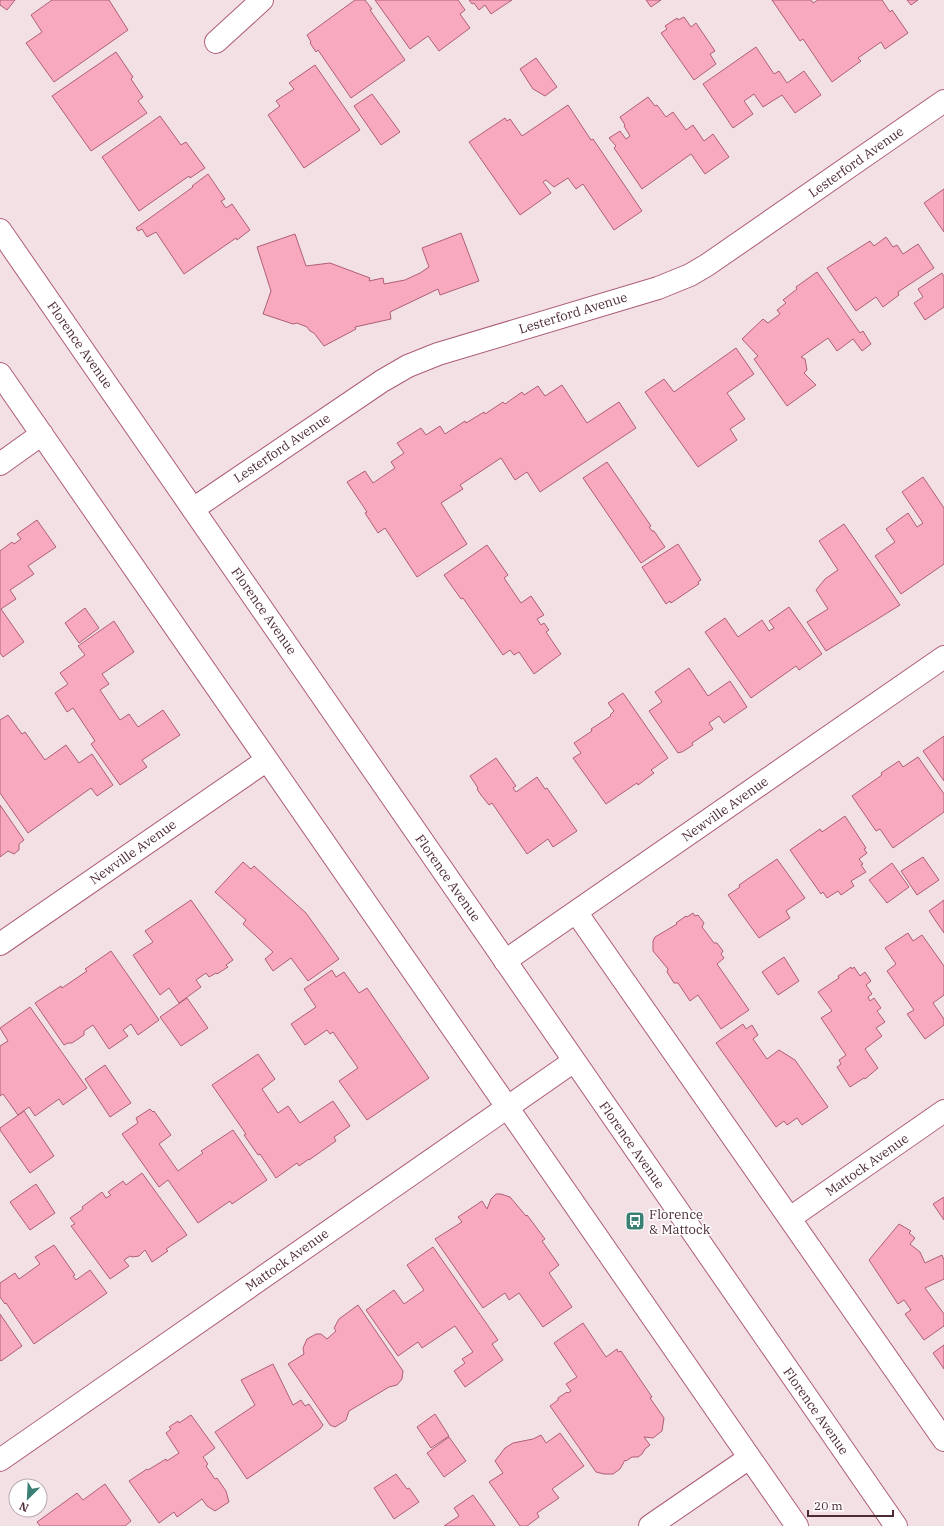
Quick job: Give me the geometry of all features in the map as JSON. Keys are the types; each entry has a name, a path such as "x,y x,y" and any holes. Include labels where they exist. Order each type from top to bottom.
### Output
{"street":[{"path":"216,42 262,0"},
{"name":"Lesterford Avenue","path":"193,509 382,381 408,366 438,354 651,290 690,275 707,266 944,101"},
{"name":"Florence Avenue","path":"0,230 896,1526"},
{"path":"0,374 797,1526"},
{"path":"0,464 42,434"},
{"name":"Newville Avenue","path":"505,961 944,657"},
{"name":"Newville Avenue","path":"0,944 267,760"},
{"path":"576,912 944,1440"},
{"name":"Mattock Avenue","path":"0,1460 574,1061"},
{"name":"Mattock Avenue","path":"790,1218 944,1111"},
{"path":"650,1526 749,1458"}],"building":[{"path":"0,0 15,0 7,10 0,5"},
{"path":"52,0 109,0 128,30 54,82 26,43 42,32 31,15"},
{"path":"355,0 365,0 372,9 370,10 405,60 351,98 318,50 316,52 307,35"},
{"path":"375,0 458,0 465,10 460,14 470,28 439,51 428,36 410,49"},
{"path":"469,0 512,0 491,14 485,5 479,10 474,3 472,4"},
{"path":"646,0 661,0 651,7"},
{"path":"772,0 811,0 813,3 818,0 882,0 890,12 892,10 908,33 885,49 881,42 858,58 861,61 832,82 803,39 800,41"},
{"path":"907,0 918,0 911,5"},
{"path":"684,17 691,27 696,23 715,51 710,54 716,64 694,80 661,33 667,29 665,26 677,18 678,20"},
{"path":"756,47 774,74 779,71 787,83 804,71 821,95 795,113 782,95 763,107 754,94 744,101 753,114 733,128 703,84"},
{"path":"116,52 133,77 131,79 143,97 138,101 147,113 91,151 52,96"},
{"path":"536,58 557,87 545,96 533,89 520,69"},
{"path":"315,65 360,130 304,168 268,115 280,106 276,101 294,89 289,83"},
{"path":"372,94 400,132 381,145 354,106"},
{"path":"648,97 655,106 657,105 666,117 673,112 686,130 693,125 704,141 713,134 729,157 705,174 691,154 642,189 614,148 616,146 609,138 620,131 626,139 630,136 620,117"},
{"path":"568,105 642,211 614,230 583,184 576,189 568,178 554,187 546,180 543,182 551,193 520,215 469,142 505,118 507,121 510,119 522,136"},
{"path":"160,116 181,145 186,142 205,168 190,178 189,176 139,211 102,157"},
{"path":"208,174 225,199 221,201 226,208 232,204 250,230 184,274 156,232 147,237 142,229 138,231 136,228 193,187 192,186"},
{"path":"944,189 944,232 924,203"},
{"path":"461,233 479,281 440,295 438,289 390,312 391,319 355,327 356,329 324,346 314,333 307,327 263,314 271,291 257,247 295,234 306,266 330,263 370,278 369,281 383,278 384,284 405,280 420,273 429,267 422,248"},
{"path":"886,237 893,247 897,245 903,254 918,244 934,268 898,292 899,295 883,307 876,297 856,311 827,268 870,241 874,246"},
{"path":"817,272 860,333 863,331 871,344 862,351 853,339 837,351 828,338 801,357 805,359 807,370 804,373 816,385 787,406 754,359 758,356 742,339 763,319 768,323 780,314 777,310 786,303 783,300 797,289 796,287"},
{"path":"942,273 944,277 944,307 925,320 914,303 923,297 918,289"},
{"path":"736,348 754,374 727,393 745,419 730,429 737,440 698,467 645,392 664,379 674,392"},
{"path":"562,385 587,423 619,402 636,428 540,492 527,472 515,480 501,458 460,485 463,489 441,503 467,544 417,577 385,528 378,533 365,513 367,512 347,482 365,471 373,483 395,468 391,462 404,453 397,443 421,428 426,435 440,426 445,434 465,421 466,423 484,412 485,414 503,402 505,404 522,392 524,395 538,386 545,396"},
{"path":"607,462 651,526 649,527 652,531 654,531 665,547 641,563 583,478"},
{"path":"923,477 944,508 944,564 901,594 875,556 895,542 886,529 908,513 917,527 923,523 902,492"},
{"path":"37,520 56,547 28,566 34,574 10,590 16,599 1,609 24,642 3,657 0,653 0,551 12,542 14,544 21,539 17,534"},
{"path":"844,524 900,605 826,651 807,622 828,609 816,590 825,579 838,570 819,541"},
{"path":"678,544 701,580 698,582 699,584 671,603 670,601 666,604 642,567"},
{"path":"487,545 508,575 504,578 521,603 531,596 544,615 537,619 541,625 544,623 549,630 546,632 561,654 534,674 519,652 514,655 510,650 503,655 463,598 461,599 444,575"},
{"path":"789,607 822,654 799,670 796,666 751,698 705,632 725,618 738,637 762,620 769,631 774,628 769,621"},
{"path":"85,608 99,628 79,643 65,623"},
{"path":"114,621 134,652 102,674 109,684 100,690 120,720 129,714 138,727 163,710 180,735 142,760 147,767 120,785 91,744 95,741 73,708 67,712 55,693 68,684 60,673 85,655 78,646"},
{"path":"689,668 708,696 730,681 747,707 724,723 719,716 709,723 713,729 692,743 693,745 678,753 649,711 662,702 655,692"},
{"path":"623,693 668,758 651,770 654,773 638,785 637,783 606,804 573,758 581,753 574,743 592,731 591,729 611,716 610,715 614,711 608,703"},
{"path":"8,715 22,734 25,732 45,760 66,745 79,763 92,754 113,785 97,796 91,788 28,833 0,793 0,720"},
{"path":"944,736 944,781 923,751"},
{"path":"918,757 944,794 944,812 893,848 880,829 876,831 852,796 899,761 903,767"},
{"path":"496,758 516,786 513,788 516,792 537,777 545,789 547,788 577,831 553,847 548,839 527,854 492,803 489,805 481,795 470,776"},
{"path":"0,805 24,840 19,844 19,850 14,854 8,851 0,857"},
{"path":"845,816 866,848 864,849 867,853 859,859 866,872 851,881 854,886 841,895 838,891 827,898 823,892 821,894 790,850 820,829 822,832"},
{"path":"923,857 939,880 917,895 901,871"},
{"path":"777,859 805,898 786,911 790,918 759,938 728,895 740,887 739,885"},
{"path":"243,862 251,869 254,866 306,913 339,959 308,981 291,958 273,971 265,959 273,952 243,924 246,920 215,892"},
{"path":"892,863 909,887 887,903 869,880"},
{"path":"191,900 233,960 226,965 228,967 217,974 216,973 209,977 206,973 196,980 201,987 179,1003 169,988 160,995 133,955 153,942 145,931"},
{"path":"944,900 944,933 929,911"},
{"path":"693,913 695,916 698,915 704,923 702,927 714,943 717,943 723,951 721,954 724,958 717,964 749,1010 721,1029 698,995 690,1001 678,983 674,983 667,972 668,969 653,951 653,941 655,937 677,924 676,923 686,916 687,917"},
{"path":"908,933 913,941 922,935 944,966 944,995 933,1003 944,1019 944,1025 925,1039 907,1014 914,1010 887,971 896,964 885,948"},
{"path":"111,951 159,1020 138,1035 131,1024 123,1030 128,1036 109,1049 93,1025 84,1031 84,1035 72,1043 64,1045 35,1003 61,986 62,988 87,971 85,969"},
{"path":"784,957 799,981 778,995 762,972"},
{"path":"851,967 852,969 854,967 860,976 865,972 871,981 866,985 872,994 868,997 870,1001 874,998 881,1008 877,1011 885,1022 876,1028 882,1036 865,1049 878,1068 865,1079 864,1078 850,1087 837,1067 841,1064 839,1060 846,1055 821,1018 832,1011 818,992 839,978 838,976"},
{"path":"332,970 336,977 344,972 359,993 367,988 429,1078 367,1120 339,1081 358,1068 333,1032 330,1034 327,1030 305,1045 291,1024 316,1007 304,989"},
{"path":"187,998 208,1028 181,1046 160,1017"},
{"path":"30,1007 87,1088 63,1105 59,1099 35,1116 29,1107 18,1115 3,1094 0,1096 0,1046 8,1041 0,1028"},
{"path":"743,1024 746,1029 752,1025 758,1035 753,1039 767,1059 779,1050 795,1060 828,1107 802,1125 797,1118 787,1125 784,1121 776,1127 716,1043"},
{"path":"258,1054 275,1079 262,1089 278,1113 288,1106 300,1123 333,1101 350,1126 334,1137 336,1141 309,1160 299,1166 297,1163 276,1178 260,1154 258,1155 244,1135 246,1134 212,1085"},
{"path":"105,1065 131,1103 110,1117 85,1079"},
{"path":"150,1109 153,1112 154,1111 171,1135 159,1144 178,1171 203,1153 201,1151 233,1130 267,1180 232,1204 230,1201 198,1223 168,1180 159,1187 122,1134 138,1123 136,1118"},
{"path":"24,1111 54,1156 30,1173 0,1130 0,1128"},
{"path":"142,1173 187,1235 166,1249 168,1251 152,1262 145,1250 139,1256 130,1256 124,1260 129,1266 110,1279 71,1226 75,1224 70,1218 83,1209 82,1207 102,1192 106,1198 111,1195 108,1192 123,1181 126,1185"},
{"path":"36,1184 55,1213 30,1230 10,1202"},
{"path":"496,1194 510,1197 526,1216 527,1215 545,1239 542,1241 559,1265 549,1273 572,1307 543,1327 519,1293 509,1300 505,1293 483,1308 435,1239 462,1222 458,1217 482,1201 487,1209 491,1199"},
{"path":"944,1197 944,1220 933,1204"},
{"path":"899,1224 911,1231 909,1233 915,1238 910,1244 920,1252 925,1263 942,1255 944,1260 944,1279 925,1288 944,1314 944,1326 924,1340 905,1314 911,1310 904,1300 898,1304 869,1260"},
{"path":"54,1245 75,1275 73,1276 76,1280 90,1270 107,1293 34,1344 6,1303 5,1304 0,1297 0,1283 15,1273 19,1279 40,1264 35,1257"},
{"path":"433,1247 498,1340 492,1344 503,1360 465,1387 454,1371 465,1363 462,1359 473,1352 455,1326 422,1348 418,1342 398,1356 366,1310 394,1290 404,1304 424,1290 407,1265"},
{"path":"358,1305 403,1371 402,1379 397,1385 389,1387 349,1411 346,1420 335,1427 330,1425 288,1364 304,1354 303,1348 307,1339 316,1334 321,1334 327,1339 336,1331 334,1328 339,1319"},
{"path":"0,1314 22,1346 1,1361 0,1360"},
{"path":"583,1323 606,1357 617,1349 618,1352 621,1351 652,1397 650,1398 664,1418 662,1431 653,1438 644,1437 650,1445 642,1454 638,1457 632,1457 626,1461 625,1460 620,1469 613,1474 596,1472 550,1406 558,1400 558,1398 571,1391 566,1384 577,1377 554,1343"},
{"path":"944,1345 944,1369 933,1353"},
{"path":"273,1364 293,1405 301,1400 305,1406 309,1404 323,1425 320,1429 247,1479 215,1432 255,1405 241,1380"},
{"path":"435,1414 449,1436 431,1448 417,1427"},
{"path":"191,1415 215,1448 203,1457 208,1464 206,1466 226,1491 229,1502 215,1511 207,1506 202,1499 177,1517 174,1512 159,1523 129,1481 147,1469 148,1470 166,1459 167,1461 179,1453 166,1433 171,1429 169,1427 178,1421 179,1423"},
{"path":"560,1433 584,1466 552,1489 559,1498 537,1513 539,1517 527,1526 520,1526 489,1482 503,1473 495,1461 505,1448 513,1443 533,1439 541,1435 546,1443"},
{"path":"449,1437 466,1461 444,1477 427,1453"},
{"path":"396,1474 419,1502 394,1519 374,1488"},
{"path":"105,1484 131,1521 125,1526 40,1526 37,1522 43,1518 48,1518 48,1514 77,1493 83,1500"},
{"path":"473,1495 495,1526 444,1526 459,1516 454,1508"}],"place":[{"name":"Florence & Mattock","path":"635,1221"}]}
